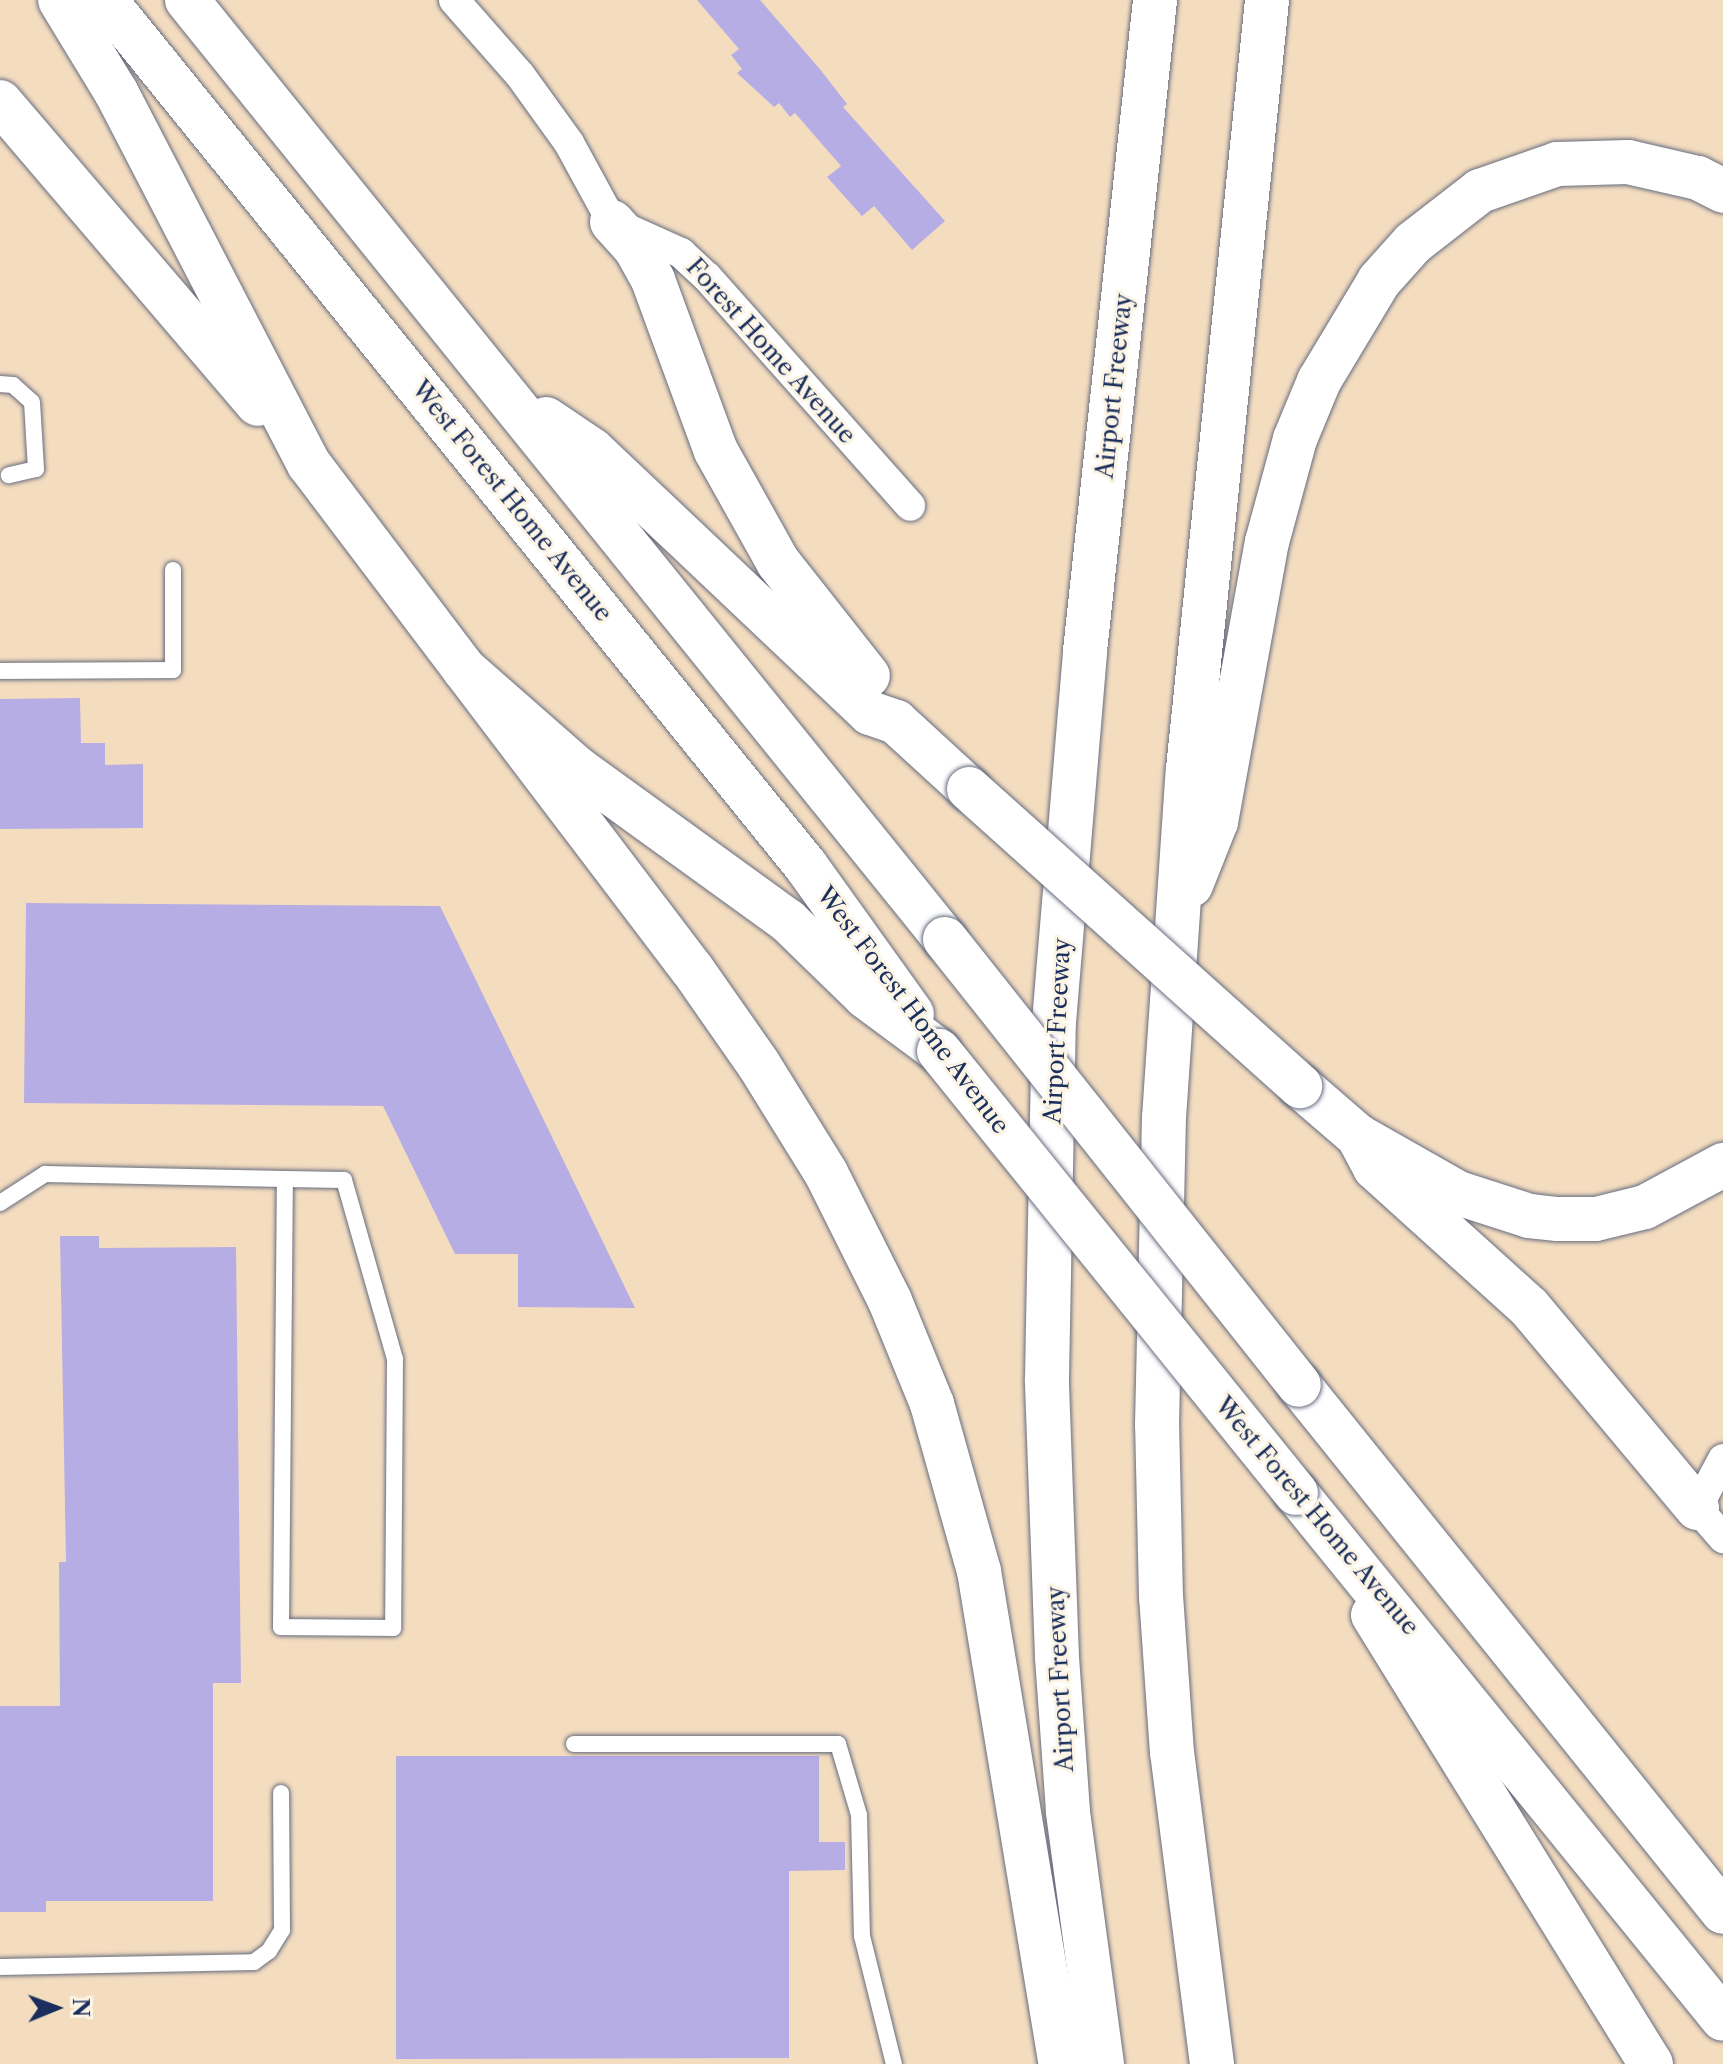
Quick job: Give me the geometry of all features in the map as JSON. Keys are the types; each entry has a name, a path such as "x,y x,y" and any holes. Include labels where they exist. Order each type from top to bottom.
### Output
{"main road":[{"path":"60,0 116,92 309,464"},
{"name":"West Forest Home Avenue","path":"105,0 806,866 939,1051 1723,2019"},
{"path":"187,0 511,396 1723,1912"},
{"name":"Airport Freeway","path":"1102,2064 1069,1827 1057,1657 1047,1378 1054,1037 1085,651 1155,0"},
{"path":"1212,2064 1172,1753 1161,1597 1157,1425 1173,928 1267,0"},
{"path":"0,102 309,464 692,969 759,1065 826,1173 890,1301 932,1404 979,1571 1061,2064"},
{"path":"1173,928 1216,822 1267,542 1295,439 1326,368 1379,281 1413,243 1480,191 1557,164 1628,162 1698,178 1723,191"},
{"path":"612,222 636,249 653,280 716,451 778,562 838,644 883,692 896,722"},
{"path":"511,396 592,450 870,713 896,722 1358,1136 1458,1193 1529,1216 1558,1219 1596,1219 1645,1207 1723,1165"},
{"path":"464,669 578,769 788,921 865,996 939,1051"},
{"path":"1358,1136 1375,1168 1529,1307 1710,1523"},
{"path":"1329,1535 1398,1662 1651,2064"}],"street":[{"path":"454,0 520,75 569,143 612,222"},
{"name":"Forest Home Avenue","path":"612,222 681,253 707,277 910,506"},
{"path":"1710,1523 1723,1459"}],"lane":[{"path":"0,384 13,385 32,402 36,441 36,469 9,475"},
{"path":"0,671 173,670 173,570"},
{"path":"0,1203 45,1174 344,1180 395,1359 393,1628 281,1627 285,1179"},
{"path":"574,1744 838,1744 859,1815 862,1936 894,2064"},
{"path":"0,1967 254,1962 269,1951 282,1930 281,1793"}],"building":[{"path":"697,0 760,0 847,104 843,107 945,221 912,250 874,206 862,216 827,177 841,166 795,113 790,117 779,103 774,107 737,73 742,69 731,55 739,49"},
{"path":"80,698 81,743 105,743 105,765 143,764 143,828 0,829 0,699"},
{"path":"26,903 440,906 635,1308 518,1307 518,1254 455,1254 383,1106 24,1103"},
{"path":"60,1236 99,1236 99,1248 236,1247 241,1683 213,1683 213,1901 46,1901 46,1912 0,1912 0,1706 60,1706 59,1562 66,1562"},
{"path":"396,1756 819,1756 819,1842 845,1842 845,1870 789,1871 789,2058 396,2059"}]}
